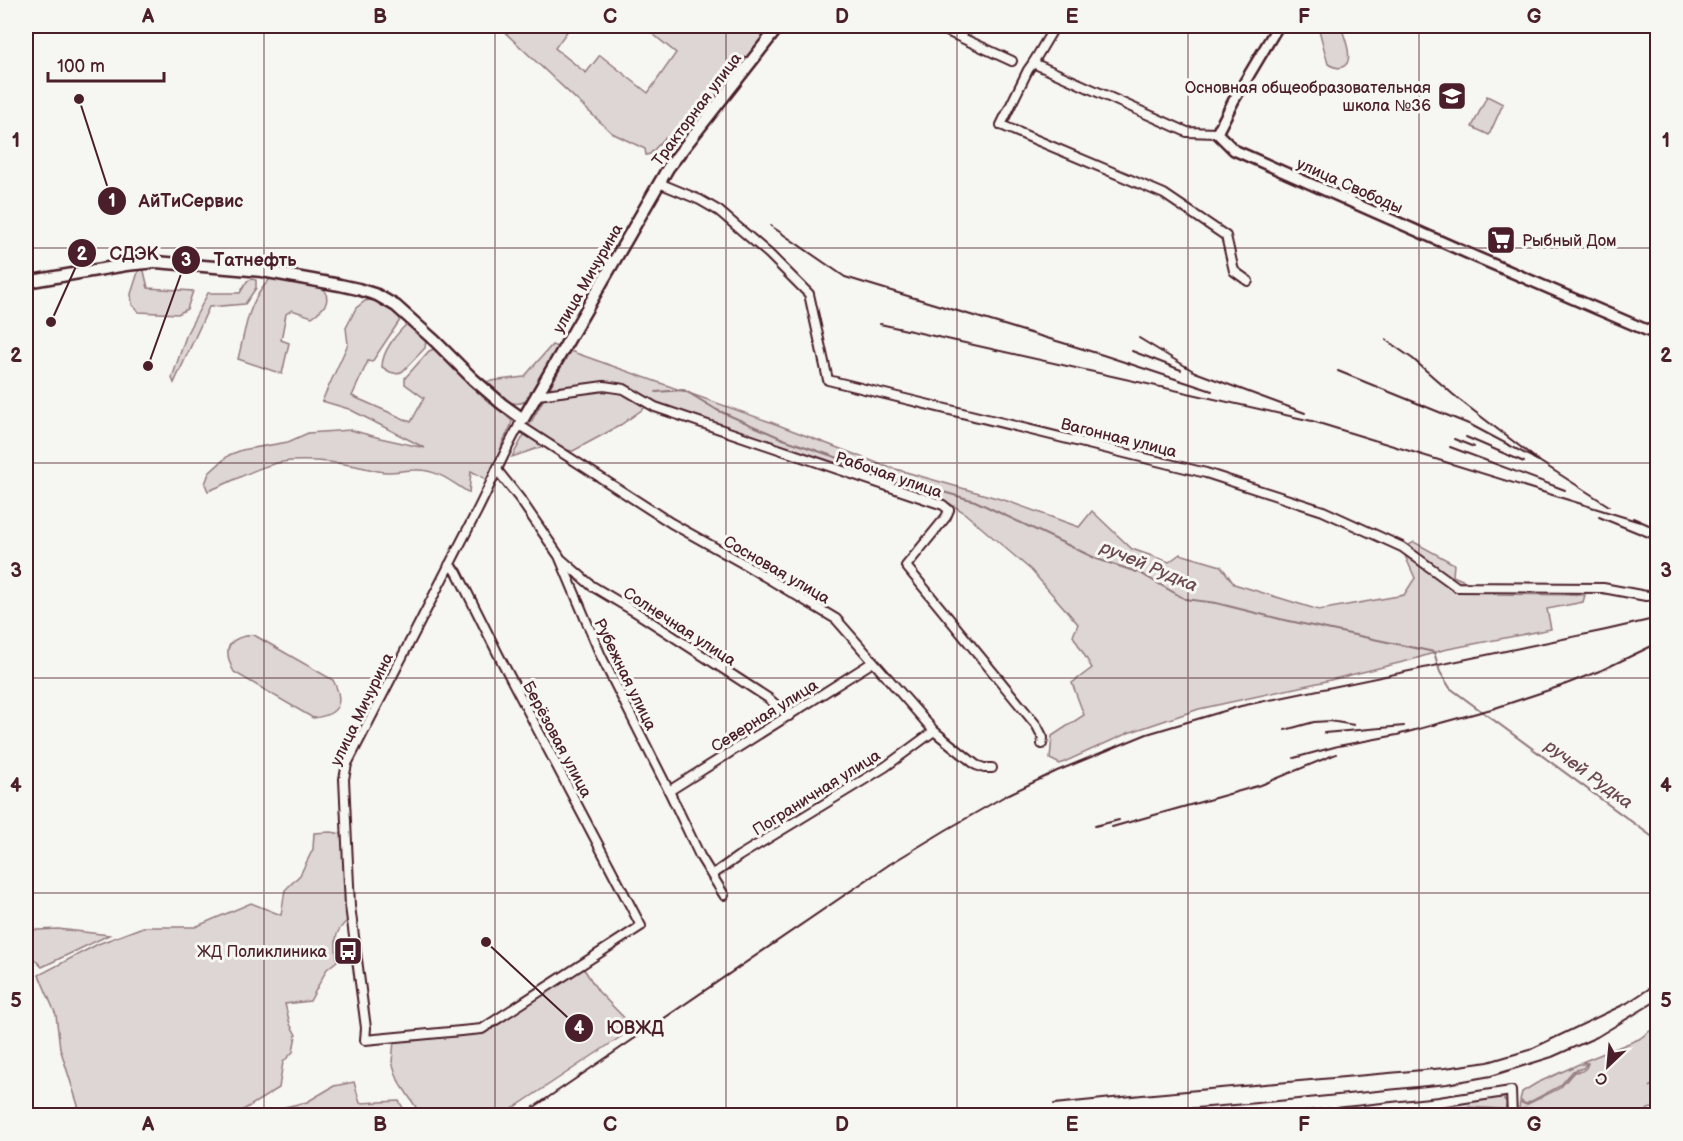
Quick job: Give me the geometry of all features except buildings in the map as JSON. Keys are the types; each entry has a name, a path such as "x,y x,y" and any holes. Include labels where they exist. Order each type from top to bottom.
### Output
{"main road":[{"name":"Тракторная улица","path":"659,183 668,168 779,26"},
{"name":"улица Мичурина","path":"521,422 659,183"},
{"path":"26,282 156,262 262,271 358,289 377,295 396,306 521,422"}],"street":[{"path":"936,26 1012,61"},
{"path":"1055,26 1028,70 1001,124 1164,194 1226,236 1234,271 1248,281"},
{"path":"1033,63 1187,132 1217,133 1278,26"},
{"name":"улица Свободы","path":"1217,133 1234,150 1465,253 1658,335"},
{"name":"Вагонная улица","path":"659,183 700,200 719,211 769,254 809,294 828,380 1206,473 1281,497 1323,511 1401,547 1458,587 1603,588 1646,596 1658,595"},
{"name":"Рабочая улица","path":"538,394 604,386 624,389 655,407 949,510 946,517 906,566 1037,726 1043,738 1042,744"},
{"name":"улица Мичурина","path":"521,422 347,764 344,779 350,906 366,1028 364,1040 482,1029 641,926"},
{"name":"Сосновая улица","path":"521,422 671,523 836,619 934,731 976,765 992,768"},
{"name":"Рубежная улица","path":"497,471 520,499 558,556 601,656 700,856 724,895"},
{"name":"Солнечная улица","path":"558,556 592,586 768,698 789,716"},
{"name":"Берёзовая улица","path":"449,565 457,572 641,926"},
{"name":"Северная улица","path":"669,791 873,662"},
{"name":"Пограничная улица","path":"712,875 739,856 885,767 934,731"},
{"path":"1308,1116 1439,1102 1511,1091 1512,1116"}],"shaded area":[{"path":"498,26 571,26 555,48 586,73 600,55 648,93 676,53 643,26 772,26 707,110 685,126 670,141 665,138 650,154 646,155 645,149 612,133"},
{"path":"1318,26 1341,26 1349,55 1346,64 1342,67 1333,67 1328,64"},
{"path":"1487,96 1503,104 1489,135 1472,127"},
{"path":"141,268 144,271 148,288 193,291 187,309 178,314 139,312 132,305 131,294"},
{"path":"271,278 321,285 327,299 324,307 312,317 292,310 286,314 281,340 289,343 282,374 238,359 252,306"},
{"path":"256,280 256,288 245,304 209,307 174,383 172,378 187,333 208,293 240,293 247,281"},
{"path":"373,299 398,313 400,320 372,362 368,361 352,396 411,422 424,398 405,384 405,378 429,351 438,350 454,368 512,421 503,442 502,454 487,484 484,478 471,471 469,493 444,477 423,470 383,472 340,463 291,461 269,465 208,491 205,484 209,473 229,455 242,450 288,442 308,433 351,430 425,448 349,409 322,401 348,344 346,328 356,308 365,301"},
{"path":"408,323 426,340 425,348 403,371 398,374 390,372 382,367 387,349"},
{"path":"552,345 560,348 526,401 508,402 483,382 524,377"},
{"path":"570,351 773,423 885,466 1007,501 1079,527 1092,511 1132,549 1169,562 1180,554 1221,566 1234,584 1319,610 1404,595 1415,578 1402,549 1414,542 1454,564 1453,576 1495,594 1585,595 1583,602 1547,609 1551,629 1443,650 1322,682 1199,709 1128,733 1060,764 1050,759 1052,736 1084,715 1072,683 1092,668 1073,636 1078,624 1031,570 962,511 939,497 653,402 619,426 573,451 541,447 512,457"},
{"path":"254,635 333,680 339,695 334,711 313,718 234,672 228,657 229,646 238,638"},
{"path":"314,833 342,834 347,921 337,935 337,961 327,969 310,1001 285,1004 290,1024 296,1035 293,1052 283,1062 279,1088 235,1115 81,1115 60,1048 56,1015 39,975 98,944 143,927 195,927 251,903 281,915 285,890 300,875 313,849"},
{"path":"26,928 109,935 42,967 31,956 26,958"},
{"path":"582,966 598,991 634,1028 503,1115 421,1115 398,1080 392,1062 394,1041 486,1031"},
{"path":"1657,1026 1657,1081 1649,1087 1657,1082 1657,1107 1648,1109 1644,1115 1574,1116 1529,1108 1519,1109 1520,1102 1526,1105 1560,1088 1574,1072 1586,1068 1588,1063 1582,1062 1639,1039"},
{"path":"1579,1064 1587,1064 1573,1071 1560,1086 1526,1104 1520,1100 1522,1092"},
{"path":"354,1082 360,1103 399,1101 407,1115 269,1115 285,1107 307,1102 334,1086"},
{"path":"1502,1097 1507,1103 1504,1113 1502,1109 1467,1107 1450,1113 1351,1116 1365,1112 1447,1105"}],"waterway":[{"name":"ручей Рудка","path":"656,392 684,390 717,410 783,439 911,483 975,501 1097,559 1140,573 1185,599 1216,603 1434,652 1440,672 1450,688 1658,841"}],"railway":[{"path":"771,226 845,277 1103,355 1212,391"},
{"path":"880,324 1312,421 1640,522"},
{"path":"1139,338 1195,372 1305,413"},
{"path":"1338,371 1471,425 1539,461 1457,398 1413,359 1386,340"},
{"path":"1132,351 1181,370"},
{"path":"1466,437 1524,462"},
{"path":"1454,439 1474,447"},
{"path":"1450,447 1565,490"},
{"path":"1533,458 1609,506"},
{"path":"1599,517 1658,541"},
{"path":"1633,518 1658,529"},
{"path":"521,1116 890,864 1005,796 1057,771 1147,734 1241,706 1658,618"},
{"path":"1294,758 1338,746 1397,735 1495,708 1602,670 1658,643"},
{"path":"1285,730 1314,722 1330,721 1354,725"},
{"path":"1324,733 1404,726"},
{"path":"1112,827 1261,785 1336,754"},
{"path":"1095,826 1119,820"},
{"path":"1054,1104 1445,1068 1488,1062 1529,1050 1627,1003 1658,983"},
{"path":"1094,1116 1247,1104 1447,1084 1491,1076 1552,1057 1597,1037 1658,1000"}],"place":[{"name":"Основная общеобразовательная школа №36","path":"1452,96"},
{"name":"АйТиСервис","path":"79,99"},
{"name":"Рыбный Дом","path":"1501,240"},
{"name":"СДЭК","path":"51,322"},
{"name":"Татнефть","path":"148,366"},
{"name":"ЮВЖД","path":"486,942"},
{"name":"ЖД Поликлиника","path":"348,951"}]}
